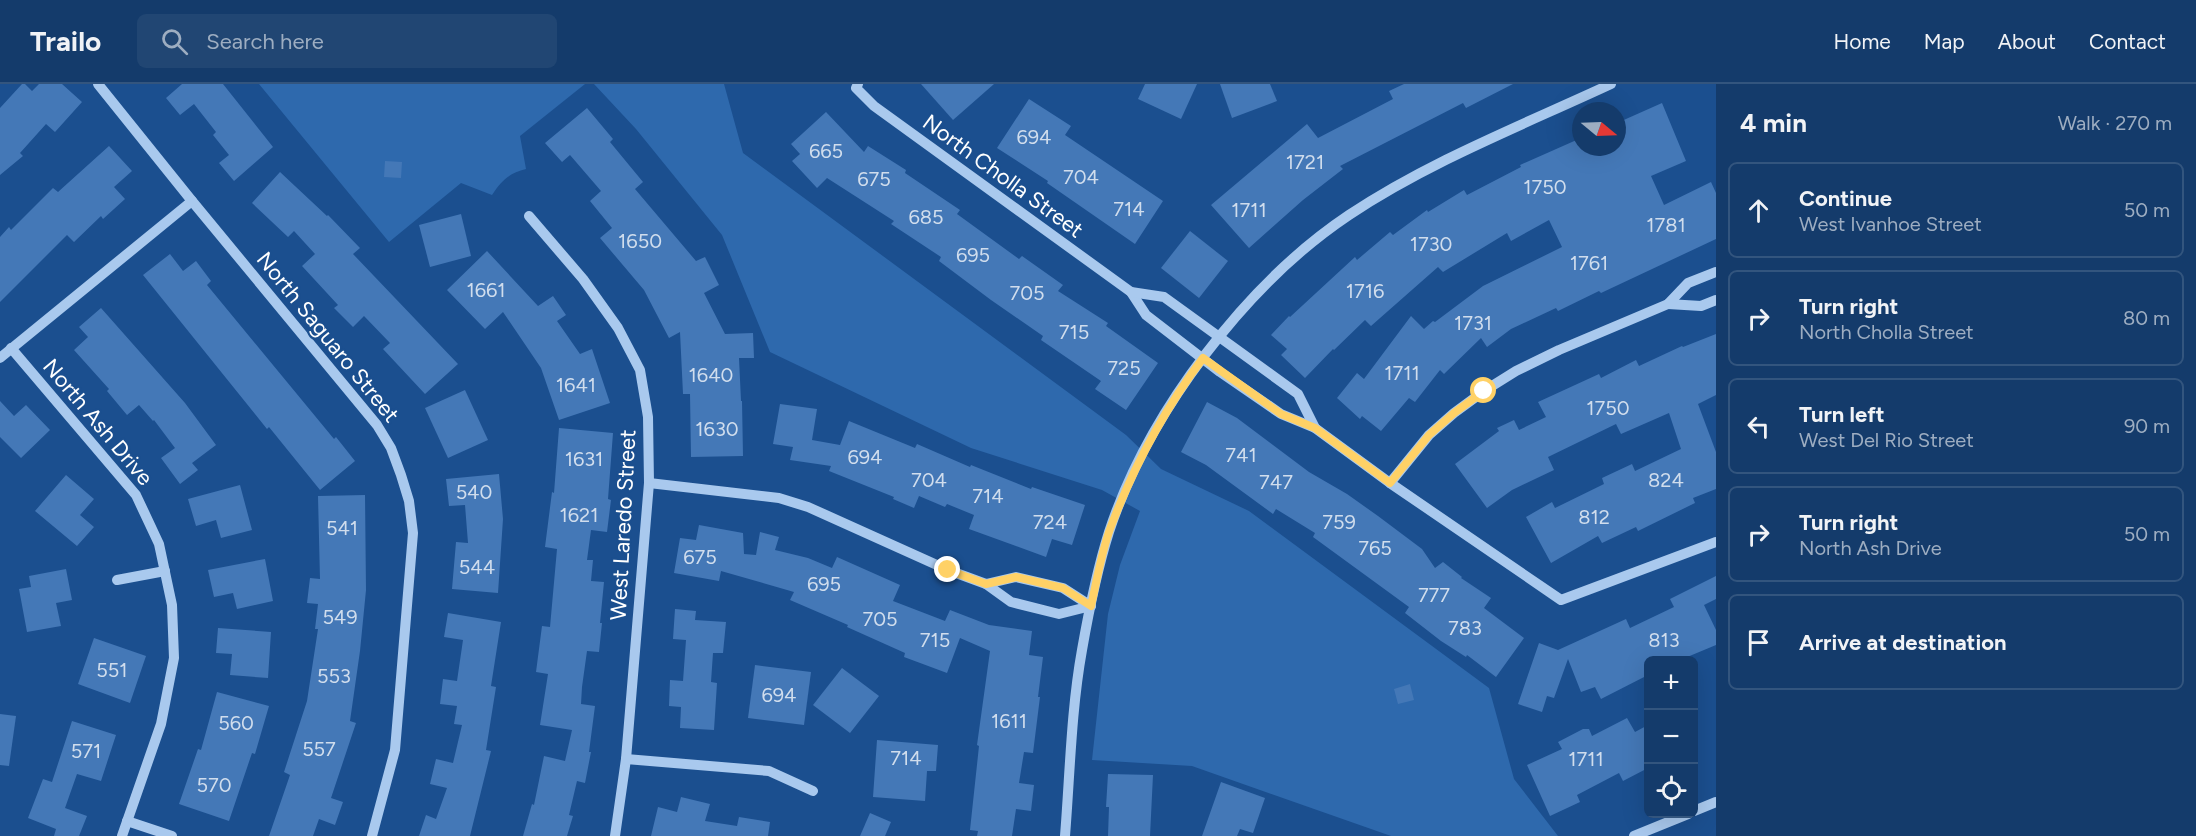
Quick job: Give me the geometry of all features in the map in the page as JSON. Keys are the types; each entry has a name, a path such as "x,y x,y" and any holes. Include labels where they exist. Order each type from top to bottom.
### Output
{"street":[{"name":"North Saguaro Street","path":"98,84 377,425 391,448 409,501 413,533 395,750 372,836"},
{"path":"1065,836 1082,652 1110,531 1137,465 1162,418 1203,358 1238,315 1282,268 1314,240 1349,215 1430,168 1611,84"},
{"name":"North Cholla Street","path":"857,86 874,106 1131,292 1146,315 1203,358 1281,414 1315,428 1390,483 1561,600 1716,542"},
{"path":"0,358 192,201"},
{"name":"West Laredo Street","path":"529,216 590,289 618,328 640,370 648,417 649,483 626,759 615,836"},
{"path":"1390,483 1429,435 1484,391 1516,371 1559,350 1668,304 1688,283 1716,272"},
{"name":"North Cholla Street","path":"1131,292 1164,297 1218,339 1298,394 1315,428"},
{"path":"1668,304 1701,306 1716,300"},
{"name":"North Ash Drive","path":"11,348 136,495 159,544 172,605 174,658 161,724 122,836"},
{"path":"649,483 754,495 798,504 948,570 986,584 1011,602 1059,614 1091,606"},
{"path":"117,580 165,571"},
{"path":"986,584 1016,577 1063,588 1091,606"},
{"path":"626,759 769,771 813,791"},
{"path":"1698,809 1716,802"},
{"path":"1634,836 1676,818"},
{"path":"128,821 172,836"}],"shaded area":[{"path":"259,84 585,84 520,136 526,169 506,178 492,195 461,183 389,242"},
{"path":"594,84 724,84 743,153 1126,435 1161,469 1249,511 1489,688 1514,779 1558,836 1391,836 1192,766 1092,760 1108,614 1120,565 1140,511 1102,490 971,448 770,352 722,235 636,129"}],"building":[{"path":"22,84 32,91 39,84 62,84 82,102 55,132 46,124 20,153 23,156 0,175 0,108"},
{"path":"182,84 223,84 273,147 234,181 219,163 229,155 213,135 216,132 194,104 180,115 166,98"},
{"path":"921,84 994,84 953,120"},
{"path":"1145,84 1197,84 1181,119 1138,99"},
{"path":"1220,84 1270,84 1277,101 1232,118"},
{"path":"1404,84 1513,84 1466,108 1463,103 1340,166 1343,169 1303,200 1249,248 1211,205 1307,124 1318,138 1393,99 1389,91"},
{"path":"1029,99 1071,126 1065,135 1163,201 1135,244 1047,183 1048,181 997,148"},
{"path":"1662,103 1686,161 1651,176 1664,205 1711,182 1716,193 1716,239 1601,293 1599,291 1558,311 1556,308 1511,329 1487,347 1481,338 1444,374 1440,370 1415,402 1409,398 1381,431 1362,416 1360,419 1337,398 1357,373 1364,379 1411,316 1424,329 1483,286 1562,247 1549,220 1511,241 1507,233 1443,272 1438,267 1371,326 1365,320 1305,378 1281,355 1287,349 1271,335 1355,257 1357,260 1390,232 1393,235 1427,210 1428,212 1464,190 1467,195 1521,167 1520,165 1572,142 1572,156 1626,156 1626,119"},
{"path":"587,108 613,139 610,142 643,182 635,189 696,261 705,257 719,285 704,293 725,334 753,333 754,358 739,358 743,456 691,457 690,394 683,394 680,332 669,338 644,290 600,238 612,228 590,201 601,191 570,155 562,162 545,143"},
{"path":"826,112 864,152 868,146 906,170 905,173 960,210 957,214 1019,259 1022,256 1063,285 1058,291 1108,323 1106,326 1158,363 1126,410 1095,389 1101,381 1041,340 1043,336 939,261 941,257 891,224 894,221 827,178 817,188 792,161 800,154 791,144"},
{"path":"109,146 132,171 114,187 125,199 103,219 101,216 74,242 67,235 0,302 0,237 9,227 11,230 53,188 58,192"},
{"path":"385,161 402,162 401,178 384,177"},
{"path":"280,172 328,215 360,248 353,254 458,364 425,394 383,349 390,343 364,316 353,327 334,308 338,305 302,266 315,254 294,231 288,237 252,203"},
{"path":"461,214 471,256 430,267 419,225"},
{"path":"1190,231 1228,261 1199,298 1161,268"},
{"path":"487,251 538,306 553,296 566,315 557,321 580,354 592,349 610,403 559,420 541,368 503,312 485,329 447,290"},
{"path":"170,254 183,271 196,261 211,281 207,285 334,439 336,437 355,461 320,490 269,427 267,429 143,275"},
{"path":"101,308 185,403 216,445 192,463 198,470 180,484 161,458 175,448 154,420 139,405 127,415 107,391 109,389 74,350 88,337 79,327"},
{"path":"1716,334 1716,395 1698,404 1716,452 1716,489 1693,498 1695,503 1638,531 1636,527 1602,543 1598,536 1551,563 1526,517 1552,502 1555,508 1604,484 1602,478 1632,464 1635,471 1681,449 1669,413 1621,434 1616,424 1548,457 1554,470 1512,490 1487,508 1455,464 1499,431 1497,428 1514,420 1519,430 1546,417 1538,402 1599,374 1601,378 1636,360 1639,366 1682,346"},
{"path":"465,390 488,440 448,458 425,408"},
{"path":"0,401 14,416 26,405 50,430 21,458 0,437"},
{"path":"1207,402 1237,418 1309,472 1347,494 1378,516 1422,549 1435,568 1443,562 1461,578 1491,598 1484,608 1524,638 1496,677 1467,655 1466,657 1441,641 1405,613 1409,607 1313,537 1315,533 1276,509 1273,514 1206,465 1181,452"},
{"path":"780,404 817,409 812,440 840,445 849,421 915,448 917,444 970,467 971,465 1031,489 1032,487 1085,505 1072,545 1052,539 1046,557 969,529 974,515 947,504 945,507 919,496 914,508 893,499 894,497 829,471 831,466 790,460 793,447 773,444"},
{"path":"559,428 613,433 608,499 611,500 607,532 591,530 587,560 593,560 591,581 604,582 599,652 587,651 582,687 581,704 595,706 589,752 591,752 585,783 577,781 569,815 573,816 567,836 523,836 532,804 534,805 544,756 565,761 572,730 540,725 548,674 536,672 542,626 550,627 557,549 545,547 552,492 554,493"},
{"path":"499,474 503,519 498,593 452,589 456,542 468,543 465,505 449,506 446,479"},
{"path":"66,475 94,499 80,515 94,527 77,546 35,511"},
{"path":"240,485 252,530 221,538 216,520 196,526 188,499"},
{"path":"365,495 366,590 350,721 356,723 331,798 343,802 335,825 319,819 313,836 269,836 290,775 284,772 307,701 318,629 315,629 318,604 307,603 310,578 320,579 318,496"},
{"path":"699,525 743,533 744,554 756,555 760,532 779,537 775,550 808,558 832,568 837,557 900,585 893,601 945,621 950,610 989,625 1032,631 1029,655 1043,657 1038,697 1040,697 1033,753 1024,752 1019,783 1034,785 1031,811 1016,809 1012,836 977,836 978,831 970,830 979,746 977,745 990,651 960,638 947,673 904,657 905,653 790,600 794,592 721,571 719,581 674,573 680,538 696,540"},
{"path":"265,559 273,601 237,609 233,593 214,597 208,570"},
{"path":"66,569 72,600 56,603 61,626 27,632 19,589 31,587 29,576"},
{"path":"1716,576 1716,599 1704,605 1716,630 1716,645 1690,656 1644,656 1644,677 1601,699 1595,687 1581,692 1568,659 1554,698 1547,696 1542,712 1518,704 1539,643 1558,650 1626,619 1630,628 1674,607 1670,599"},
{"path":"675,609 696,611 695,620 726,622 723,653 713,653 711,682 717,683 714,730 680,728 681,707 669,706 670,680 683,681 686,640 673,639"},
{"path":"448,613 501,622 491,686 496,687 486,750 491,751 470,836 419,836 426,815 436,819 447,788 430,784 436,759 453,763 462,725 454,724 457,706 440,704 443,679 457,681 463,640 444,637"},
{"path":"218,628 271,632 268,678 230,675 232,654 216,653"},
{"path":"94,638 146,656 130,703 78,684"},
{"path":"755,665 811,672 804,725 748,718"},
{"path":"842,668 879,696 850,733 813,705"},
{"path":"1410,684 1414,700 1398,704 1394,689"},
{"path":"217,692 269,706 255,754 252,753 229,821 179,804 198,749 201,750"},
{"path":"0,714 16,716 9,766 0,765"},
{"path":"1627,718 1635,732 1644,727 1644,770 1623,781 1619,773 1577,795 1580,802 1550,816 1527,765 1562,749 1558,742 1583,729 1589,729 1592,736"},
{"path":"72,721 116,735 101,781 77,774 65,808 87,816 79,836 54,836 56,829 28,818 43,779 52,782"},
{"path":"877,740 938,745 936,771 927,771 925,801 873,797"},
{"path":"1108,774 1153,775 1150,836 1108,836 1109,807 1106,807"},
{"path":"1221,782 1265,798 1253,833 1240,829 1237,836 1202,836"},
{"path":"681,797 710,804 705,821 737,826 739,817 770,822 768,836 651,836 658,807 677,812"},
{"path":"870,813 891,822 885,836 860,836"}],"route":[{"path":"948,570 986,584 1016,577 1063,588 1091,606 1110,531 1137,465 1162,418 1203,358 1281,414 1315,428 1390,483 1429,435 1484,391"}]}
